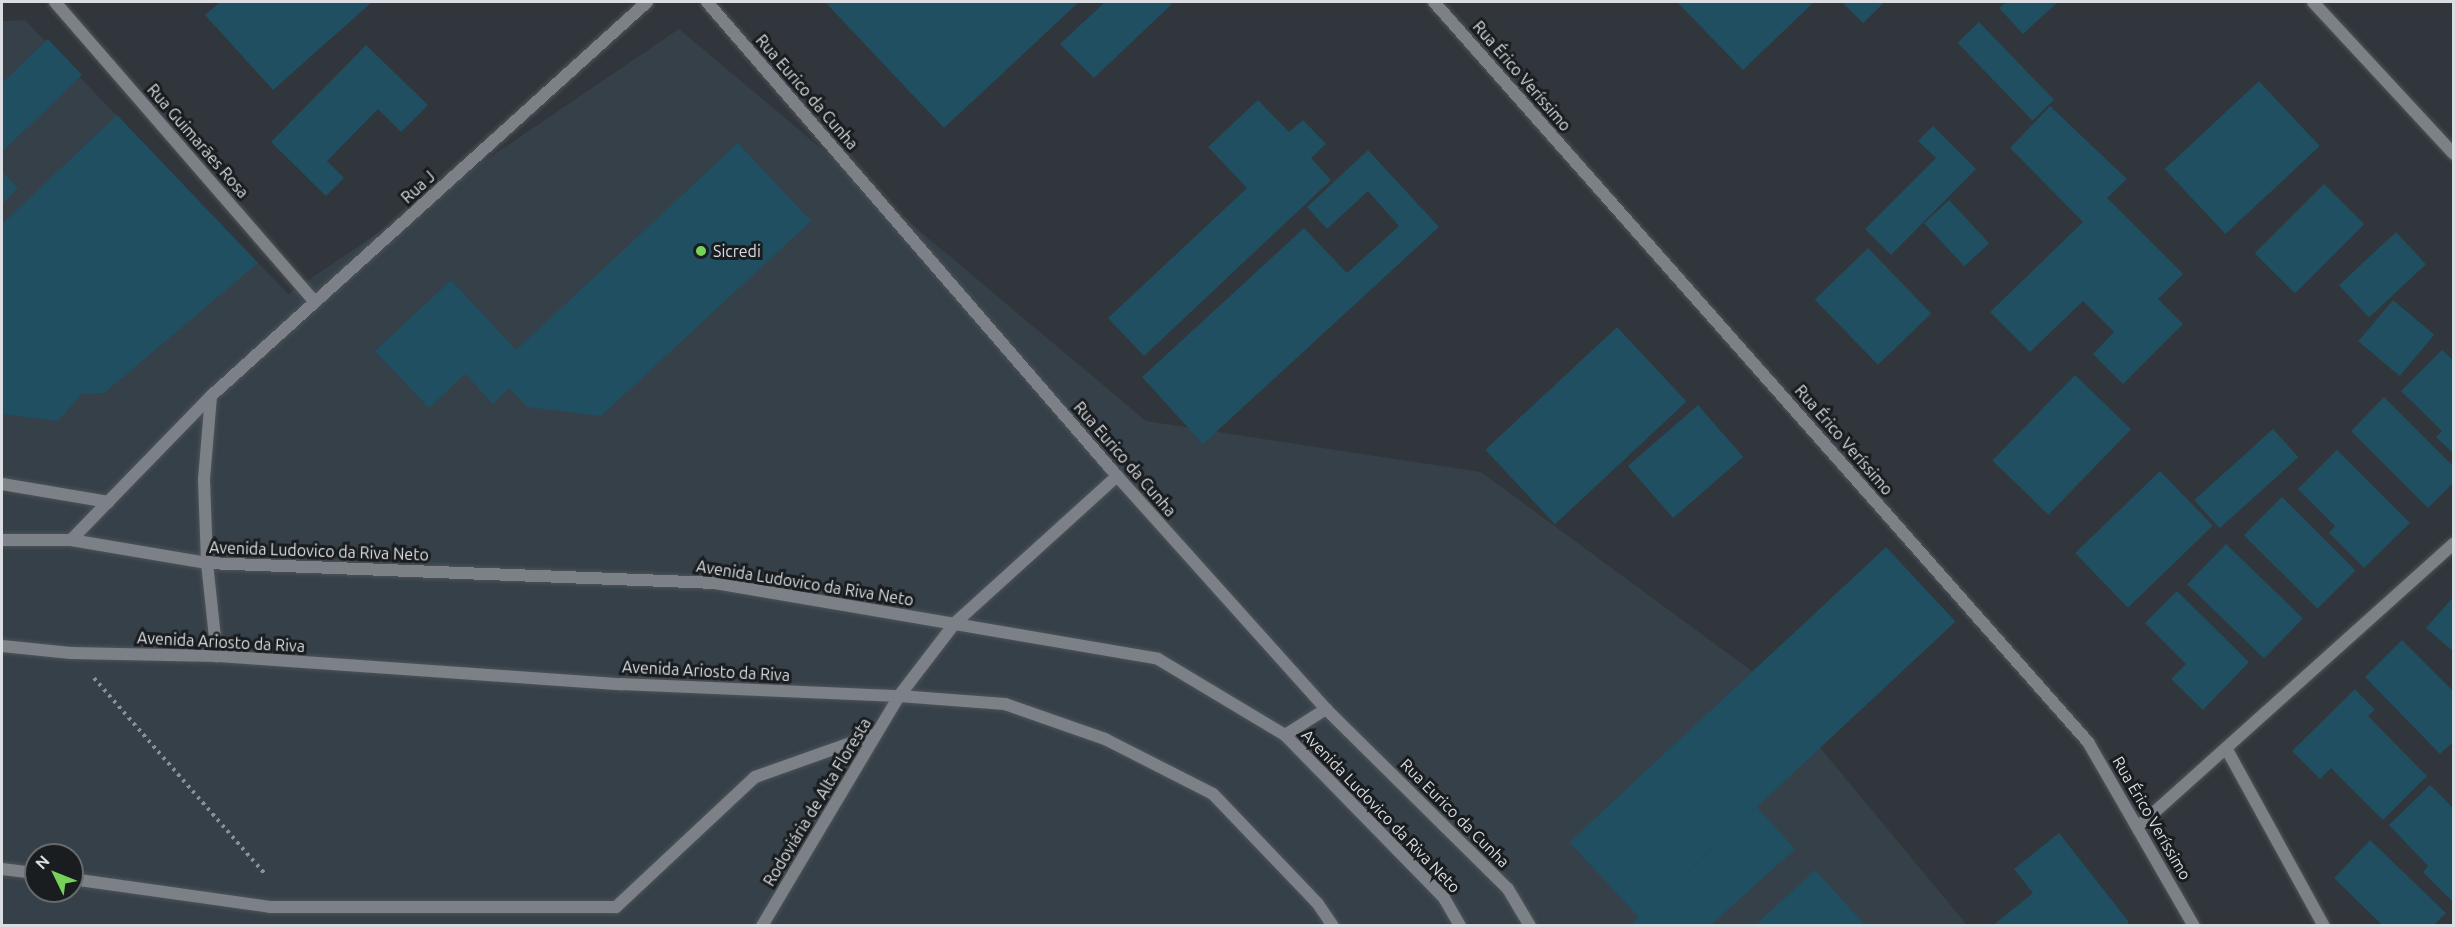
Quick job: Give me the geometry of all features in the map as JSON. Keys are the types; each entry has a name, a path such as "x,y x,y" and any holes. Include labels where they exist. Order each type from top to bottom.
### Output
{"street":[{"name":"Rua Guimarães Rosa","path":"55,2 315,302"},
{"name":"Rua J","path":"71,540 211,396 647,2"},
{"name":"Rua Eurico da Cunha","path":"707,2 1117,476 1326,709 1508,889 1530,926"},
{"name":"Rua Érico Veríssimo","path":"1434,2 2088,742 2139,826 2194,926"},
{"path":"2313,2 2454,154"},
{"path":"211,396 204,480 207,563 217,656"},
{"name":"Rodoviária de Alta Floresta","path":"762,926 899,696 955,623 1117,476"},
{"path":"2,484 108,502"},
{"name":"Avenida Ludovico da Riva Neto","path":"2,540 71,540 207,563 715,583 1158,659 1285,735 1444,898 1460,926"},
{"path":"2139,826 2454,543"},
{"name":"Avenida Ariosto da Riva","path":"2,646 71,653 217,656 621,684 899,696 1005,704 1105,740 1212,794 1318,904 1333,926"},
{"path":"1285,735 1326,709"},
{"path":"84,881 270,906 616,907 755,777 876,734"},
{"path":"2226,748 2324,926"},
{"path":"2,868 24,871"}],"path":[{"path":"71,653 265,874"}],"shaded area":[{"path":"25,20 288,294 679,29 1146,421 1481,472 1764,680 1967,925 2,925 2,21"}],"building":[{"path":"220,2 372,2 273,90 205,15"},
{"path":"825,2 1079,2 944,128"},
{"path":"1105,2 1169,2 1172,4 1094,78 1060,44"},
{"path":"1677,2 1814,2 1743,70"},
{"path":"1842,2 1885,2 1863,23"},
{"path":"2007,2 2058,2 2023,34 1999,8"},
{"path":"1979,22 2054,100 2032,121 1957,43"},
{"path":"48,39 82,75 2,152 2,83"},
{"path":"366,45 428,105 401,132 378,109 327,161 344,178 326,196 271,142"},
{"path":"2259,81 2320,146 2225,234 2165,169"},
{"path":"1258,100 1289,132 1303,120 1326,144 1311,158 1331,180 1144,356 1108,318 1247,188 1208,147"},
{"path":"2050,106 2127,179 2107,198 2183,274 2158,299 2183,324 2123,384 2093,354 2114,332 2083,301 2030,352 1990,312 2083,222 2010,148"},
{"path":"117,115 258,263 104,393 82,394 58,421 2,414 2,224"},
{"path":"1933,126 1976,169 1891,255 1865,229 1936,158 1918,141"},
{"name":"Sicredi","path":"738,143 811,221 601,416 527,407 509,388 493,404 465,374 429,408 375,351 451,280 516,350"},
{"path":"1368,150 1439,227 1203,444 1142,377 1304,228 1347,273 1399,226 1368,191 1327,229 1307,207"},
{"path":"2,171 18,188 2,204"},
{"path":"2324,184 2364,224 2295,294 2255,253"},
{"path":"1949,200 1989,243 1964,266 1924,223"},
{"path":"2396,232 2426,264 2369,317 2339,285"},
{"path":"1868,248 1931,313 1878,365 1815,299"},
{"path":"2393,300 2434,335 2400,376 2358,341"},
{"path":"1617,327 1687,402 1555,524 1485,450"},
{"path":"2442,350 2454,361 2454,454 2436,437 2442,431 2401,391"},
{"path":"2075,375 2131,429 2048,515 1992,461"},
{"path":"2384,397 2454,467 2454,482 2428,508 2351,431"},
{"path":"1698,405 1743,457 1673,518 1628,466"},
{"path":"2273,429 2298,457 2220,528 2194,500"},
{"path":"2337,450 2410,523 2364,568 2329,533 2335,526 2298,489"},
{"path":"2160,471 2213,526 2128,608 2075,553"},
{"path":"2282,497 2356,571 2317,609 2244,535"},
{"path":"2226,544 2303,618 2264,659 2187,584"},
{"path":"1886,547 1956,622 1639,917 1569,842"},
{"path":"2177,591 2249,662 2203,710 2171,679 2186,664 2145,623"},
{"path":"2454,596 2454,652 2426,628"},
{"path":"2402,640 2454,692 2454,741 2440,754 2365,677"},
{"path":"2355,689 2375,710 2368,716 2427,776 2383,820 2331,768 2320,779 2292,751"},
{"path":"2430,785 2454,809 2454,903 2423,872 2428,866 2389,825"},
{"path":"1757,807 1795,849 1710,926 1629,926"},
{"path":"2059,833 2129,922 2125,926 1992,926 2033,893 2014,869"},
{"path":"2370,840 2446,913 2433,926 2383,926 2334,878"},
{"path":"1815,870 1866,926 1754,926"}],"place":[{"name":"Sicredi","path":"701,251"}]}
